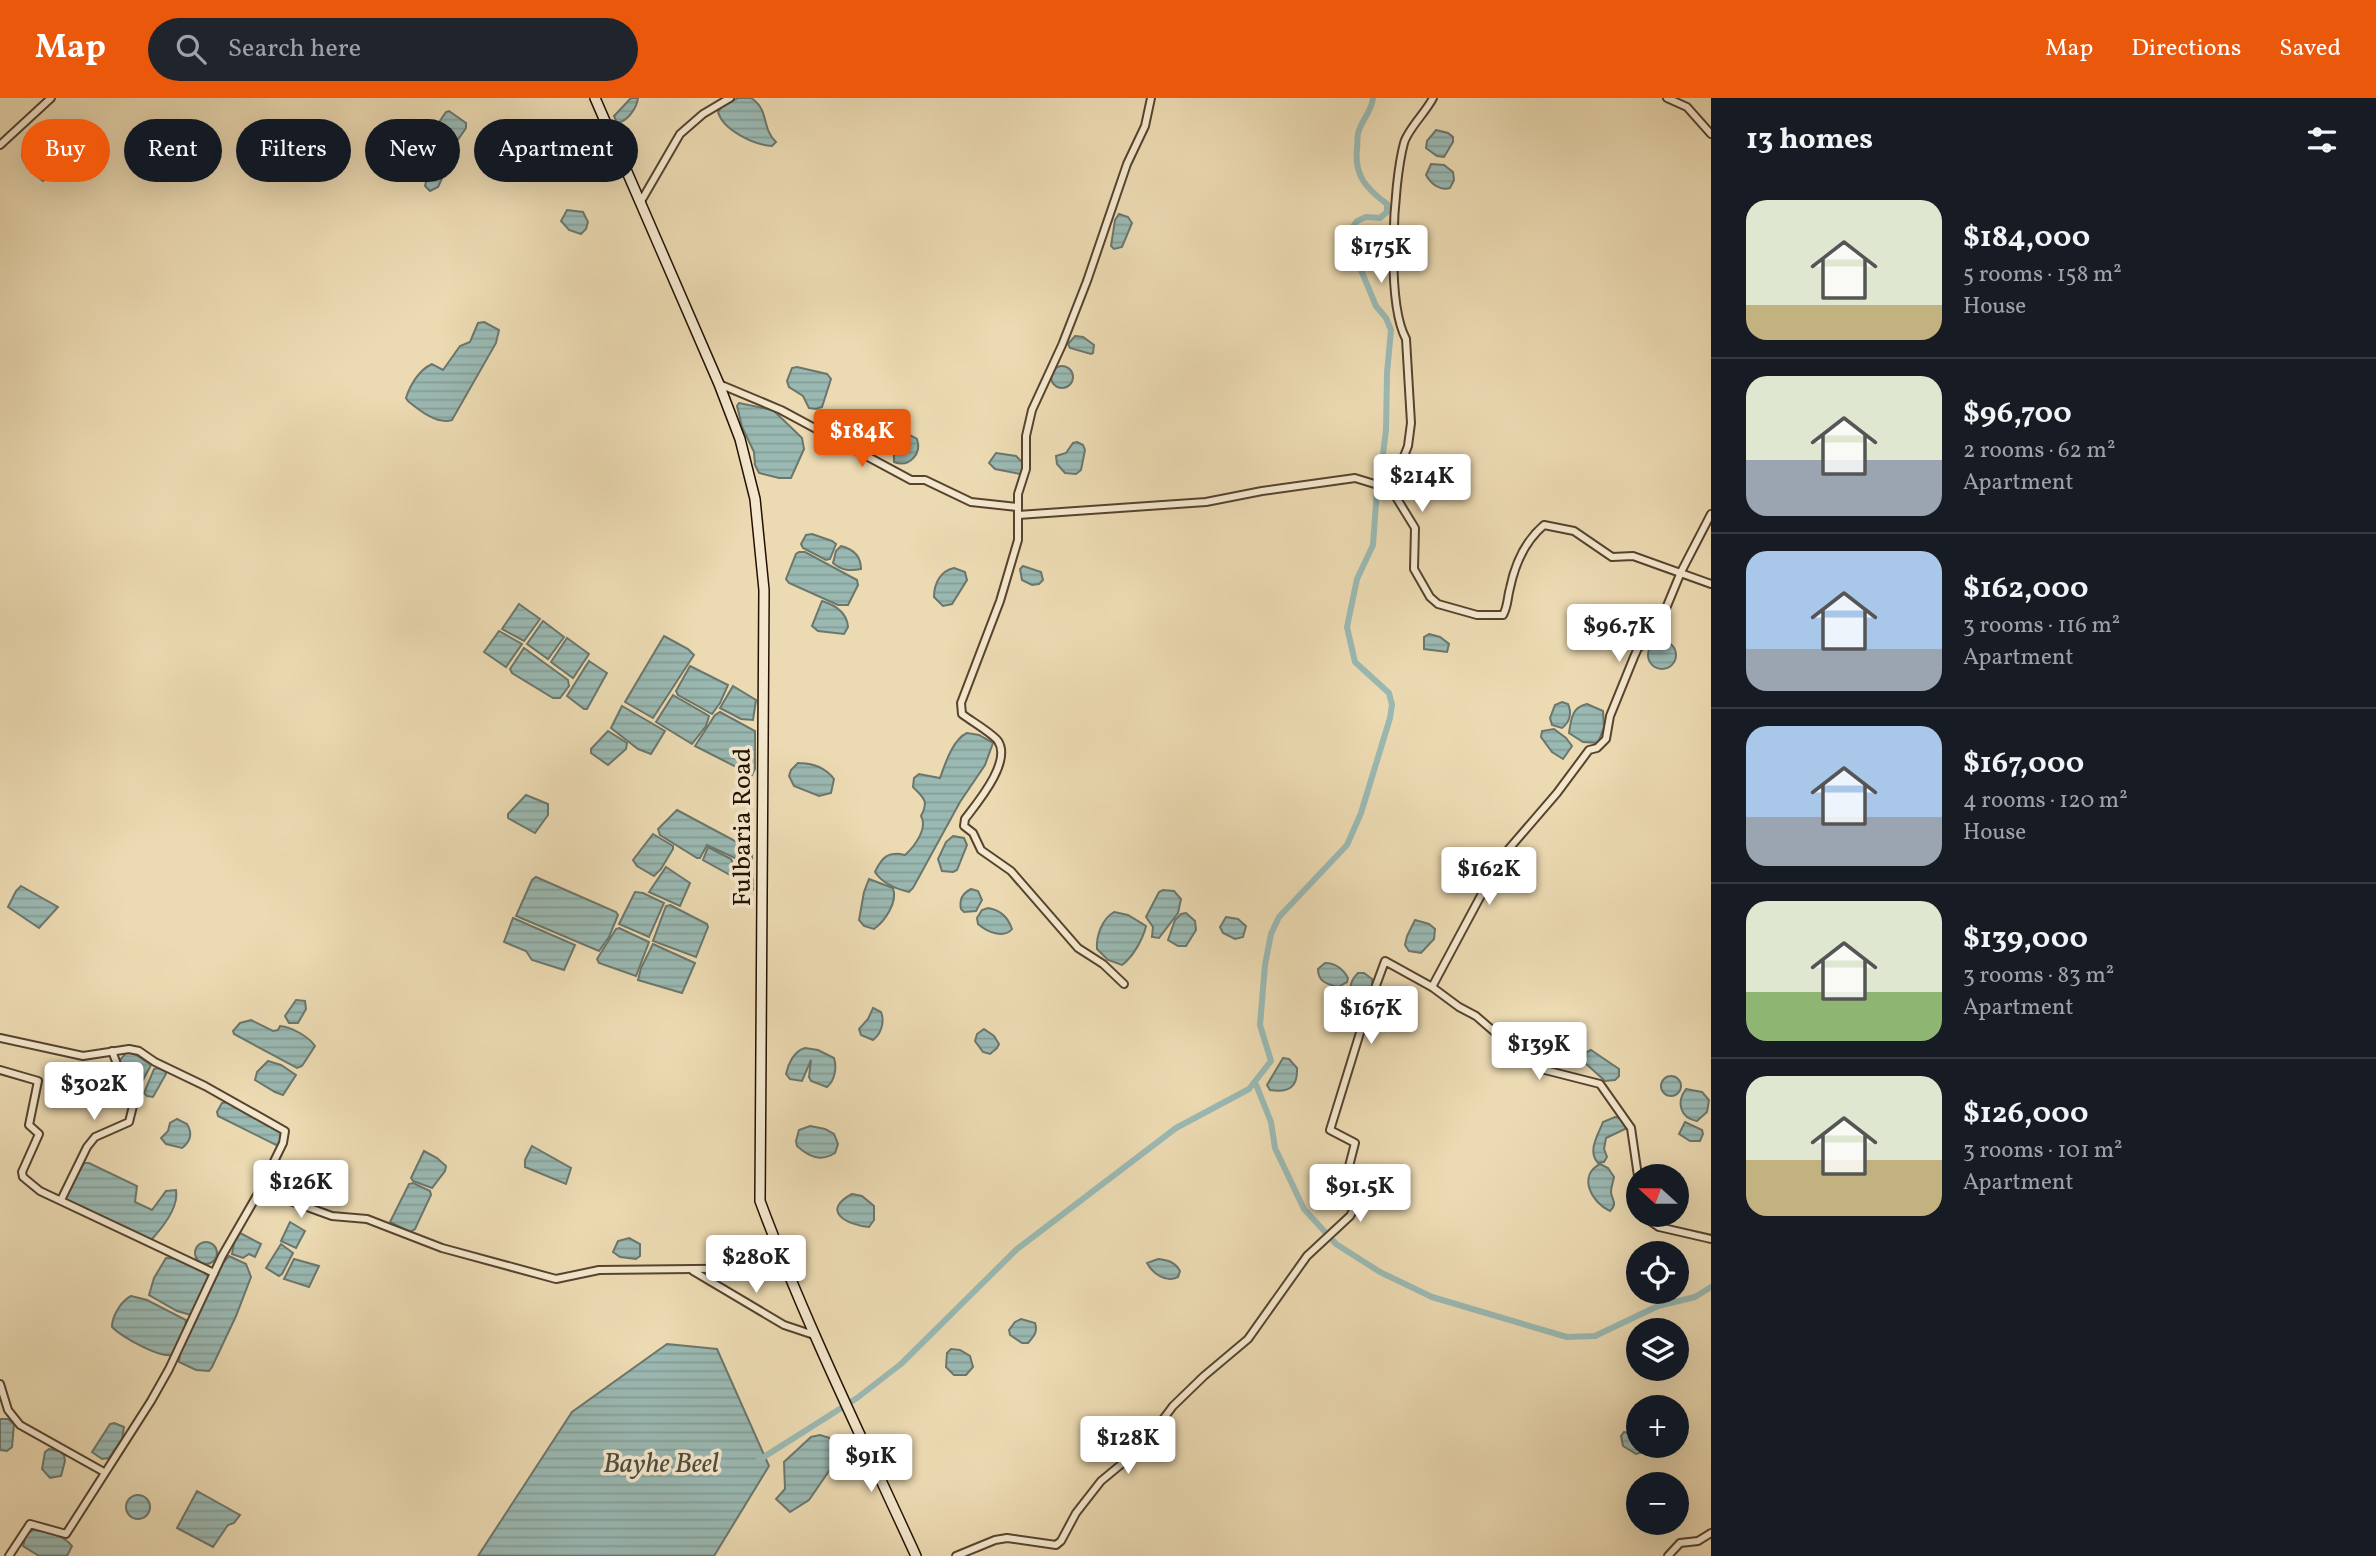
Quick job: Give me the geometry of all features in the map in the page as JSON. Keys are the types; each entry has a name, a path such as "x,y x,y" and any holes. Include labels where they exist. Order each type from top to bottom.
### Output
{"main road":[{"name":"Fulbaria Road","path":"595,98 719,384 748,469 761,541 764,590 760,1201 814,1335 916,1556"}],"street":[{"path":"0,145 51,98"},
{"path":"640,203 680,134 703,114 730,98"},
{"path":"1124,984 1103,964 1078,948 1012,872 981,850 973,833 964,825 965,819 992,784 1002,752 998,740 962,714 961,703 1000,601 1018,540 1018,494 1026,469 1026,436 1032,410 1082,293 1127,164 1145,126 1151,98"},
{"path":"1391,489 1408,446 1410,423 1406,339 1401,328 1394,286 1397,186 1405,140 1426,113 1433,98"},
{"path":"1667,98 1687,107 1711,134"},
{"path":"719,384 781,410 911,480 925,480 971,502 1017,511 1206,502 1321,481 1354,478 1391,489 1415,528 1414,569 1423,588 1438,604 1477,615 1503,615 1508,606 1514,568 1526,545 1544,525 1574,531 1612,557 1633,556 1711,584"},
{"path":"1432,987 1501,858 1557,793 1589,750 1597,748 1606,739 1610,716 1634,657 1639,648 1659,631 1681,572 1711,514"},
{"path":"956,1556 995,1540 1007,1538 1056,1545 1061,1541 1076,1513 1101,1481 1124,1462 1173,1406 1204,1376 1248,1339 1307,1256 1350,1216 1364,1191 1359,1184 1350,1180 1347,1174 1355,1143 1330,1130 1385,961 1476,1016 1520,1055 1545,1070 1600,1084 1631,1128 1637,1164"},
{"path":"0,1038 83,1056 129,1049 139,1051 285,1131 283,1143 214,1273 169,1369 66,1534 30,1524 9,1556"},
{"path":"61,1200 87,1147 95,1137 129,1122 133,1106 112,1051"},
{"path":"0,1070 38,1081 29,1125 39,1135 25,1165 23,1177 40,1191 214,1273"},
{"path":"260,1190 332,1216 367,1219 442,1248 556,1279 600,1270 785,1268"},
{"path":"1659,1227 1711,1239"},
{"path":"691,1270 783,1325 814,1335"},
{"path":"0,1384 8,1410 20,1425 104,1472"},
{"path":"1668,1556 1680,1543 1698,1541 1711,1533"}],"water":[{"path":"631,98 638,98 634,110 625,119 615,119 614,116"},
{"path":"738,98 751,98 761,108 768,131 776,142 772,146 740,135 721,119 718,112 722,107"},
{"path":"449,111 466,123 460,137 460,119 441,119"},
{"path":"1436,130 1453,137 1444,157 1437,156 1426,148 1427,141"},
{"path":"1431,164 1444,165 1453,172 1454,180 1450,188 1439,188 1428,178 1426,175"},
{"path":"426,182 440,182 438,187 430,191 425,186"},
{"path":"567,210 583,212 588,222 581,234 569,230 561,221"},
{"path":"1119,214 1128,217 1132,223 1122,247 1114,249 1111,246 1115,220"},
{"path":"484,322 499,330 496,343 452,420 434,419 408,401 408,393 419,374 432,364 443,370 460,346 470,342 478,323"},
{"path":"1075,336 1083,337 1094,345 1093,353 1070,348 1068,344"},
{"path":"1062,366 1070,369 1073,377 1070,385 1062,388 1054,385 1051,377 1054,369"},
{"path":"792,368 827,374 831,379 822,407 809,408 803,396 789,387 787,381"},
{"path":"739,403 773,410 802,438 804,449 791,478 759,473 754,452 742,427 737,406"},
{"path":"908,434 917,439 916,454 905,463 894,462 894,452 902,436"},
{"path":"1073,443 1083,445 1085,450 1081,470 1076,474 1065,473 1057,464 1056,456 1066,453"},
{"path":"996,453 1016,456 1023,463 1023,472 1020,474 995,469 989,463"},
{"path":"812,534 836,544 830,559 826,560 803,548 801,544 806,535"},
{"path":"841,546 856,554 861,569 846,570 833,563 836,551"},
{"path":"799,552 805,552 857,580 858,585 848,605 838,605 789,583 786,579"},
{"path":"1023,566 1041,572 1043,580 1032,585 1022,580 1020,569"},
{"path":"954,568 965,572 967,580 952,604 943,606 934,597 935,587 942,575"},
{"path":"822,601 843,613 848,627 844,634 818,631 812,626"},
{"path":"519,604 540,619 524,641 502,629"},
{"path":"543,621 564,637 548,659 527,644"},
{"path":"499,631 522,644 506,667 484,652"},
{"path":"1429,634 1440,637 1449,644 1447,652 1424,649 1424,637"},
{"path":"664,636 694,655 653,718 625,702"},
{"path":"567,638 589,654 573,678 551,662"},
{"path":"1662,641 1672,645 1676,655 1672,665 1662,669 1652,665 1648,655 1652,645"},
{"path":"524,648 568,680 569,686 560,698 553,698 512,673 510,669"},
{"path":"589,661 607,673 587,709 584,709 567,696"},
{"path":"690,666 728,685 712,714 678,695 676,691"},
{"path":"733,686 756,700 753,720 741,719 720,708"},
{"path":"673,695 709,716 706,726 692,744 656,722"},
{"path":"1562,702 1568,704 1570,714 1562,728 1552,725 1550,718 1555,705"},
{"path":"1587,704 1603,711 1604,727 1598,743 1583,742 1569,733 1575,711"},
{"path":"622,706 665,731 651,754 638,749 611,728"},
{"path":"720,712 755,731 755,769 752,775 695,746 715,715"},
{"path":"1554,729 1572,746 1563,759 1552,752 1541,737 1542,731"},
{"path":"608,731 627,743 626,749 608,765 591,753 591,749"},
{"path":"967,733 979,735 993,743 985,765 960,802 913,888 909,892 890,885 875,872 883,859 890,855 905,855 922,831 921,816 925,803 913,787 914,778 919,774 940,778 954,746"},
{"path":"798,763 827,771 834,779 831,793 819,796 794,786 789,776"},
{"path":"526,795 548,804 548,815 535,833 508,818 508,814"},
{"path":"677,810 752,850 752,866 707,845 700,858 697,858 660,835 658,829"},
{"path":"653,834 673,846 661,869 654,876 637,866 633,860"},
{"path":"953,836 964,838 967,845 957,870 942,871 938,859 946,842"},
{"path":"708,847 731,859 730,875 703,860"},
{"path":"736,862 752,871 753,889 732,877"},
{"path":"666,867 690,883 680,906 649,892"},
{"path":"536,877 616,912 618,915 609,937 599,951 516,916 532,880"},
{"path":"869,879 893,888 894,893 890,911 874,929 864,926 859,920"},
{"path":"21,886 58,907 39,928 8,907"},
{"path":"971,889 978,891 982,900 976,911 964,912 961,909 961,900"},
{"path":"1174,891 1181,899 1178,913 1159,938 1152,937 1153,927 1146,917 1159,892"},
{"path":"635,892 664,903 649,937 619,924"},
{"path":"670,905 707,924 696,957 653,941 666,906"},
{"path":"988,908 1003,915 1012,929 1009,932 995,933 978,924 977,918 982,910"},
{"path":"1114,912 1128,915 1146,926 1137,947 1122,965 1108,960 1097,949 1101,928"},
{"path":"1186,913 1195,921 1196,930 1186,946 1178,946 1168,940 1175,920"},
{"path":"1226,917 1238,919 1246,926 1243,937 1235,939 1223,933 1220,927"},
{"path":"513,918 575,945 564,970 532,960 526,951 504,942"},
{"path":"1415,920 1435,929 1434,939 1421,953 1409,951 1405,945"},
{"path":"619,928 649,942 636,976 599,963 597,959"},
{"path":"653,944 695,963 682,993 638,980"},
{"path":"1325,963 1341,969 1348,978 1347,982 1338,987 1324,982 1318,969"},
{"path":"1358,973 1364,973 1372,979 1372,988 1364,1000 1355,996 1351,989 1352,981"},
{"path":"296,1000 305,1001 306,1009 298,1023 289,1023 285,1016"},
{"path":"1350,1004 1363,1009 1357,1030 1341,1022 1343,1011"},
{"path":"873,1008 881,1012 883,1020 880,1031 873,1040 861,1035 859,1029"},
{"path":"251,1020 273,1031 280,1026 290,1028 315,1046 302,1066 297,1068 234,1034 233,1031 240,1023"},
{"path":"984,1029 994,1036 999,1044 990,1054 983,1052 975,1041 977,1034"},
{"path":"805,1048 818,1050 834,1058 835,1074 827,1087 811,1081 811,1060 802,1081 790,1079 786,1074 792,1058"},
{"path":"1591,1050 1619,1069 1619,1076 1615,1080 1605,1081 1584,1062 1587,1052"},
{"path":"127,1052 151,1065 136,1087 126,1080 119,1061"},
{"path":"1283,1058 1289,1059 1297,1068 1296,1080 1287,1089 1270,1090 1267,1085"},
{"path":"268,1061 281,1065 296,1075 283,1095 255,1080 257,1072"},
{"path":"158,1068 166,1074 153,1097 147,1096 144,1093 154,1069"},
{"path":"1671,1076 1678,1079 1681,1086 1678,1093 1671,1096 1664,1093 1661,1086 1664,1079"},
{"path":"1686,1089 1702,1092 1709,1100 1707,1112 1697,1121 1687,1117 1681,1109 1681,1099"},
{"path":"229,1102 281,1133 283,1135 278,1146 218,1116 217,1112 222,1103"},
{"path":"1615,1117 1621,1118 1626,1125 1625,1129 1606,1138 1604,1149 1607,1157 1604,1162 1598,1163 1593,1153 1596,1138 1603,1122"},
{"path":"177,1119 187,1124 190,1131 189,1140 182,1148 166,1144 161,1138 168,1131 170,1123"},
{"path":"1685,1122 1702,1130 1700,1141 1690,1141 1679,1134"},
{"path":"810,1126 834,1134 838,1144 835,1153 815,1157 797,1146 799,1130"},
{"path":"532,1146 571,1168 566,1184 525,1167 525,1160"},
{"path":"424,1151 446,1166 432,1188 411,1178"},
{"path":"84,1163 137,1186 135,1202 152,1210 166,1191 176,1190 173,1210 152,1239 67,1200 65,1197"},
{"path":"1600,1164 1608,1168 1614,1177 1611,1192 1614,1204 1610,1211 1593,1196 1588,1182 1593,1169"},
{"path":"413,1183 430,1191 431,1195 415,1229 410,1232 390,1222 409,1184"},
{"path":"852,1194 862,1196 874,1206 874,1220 869,1227 840,1216 838,1206"},
{"path":"290,1222 305,1231 296,1248 281,1241"},
{"path":"240,1233 261,1244 255,1257 249,1254 243,1258 232,1254"},
{"path":"629,1238 640,1244 640,1256 636,1259 620,1257 613,1252 618,1241"},
{"path":"206,1242 214,1245 217,1253 214,1261 206,1264 198,1261 195,1253 198,1245"},
{"path":"281,1244 293,1253 279,1276 266,1268"},
{"path":"229,1256 246,1264 251,1277 212,1367 209,1371 196,1370 179,1362 180,1354 223,1263"},
{"path":"166,1258 189,1263 208,1276 191,1315 177,1311 149,1295 154,1278"},
{"path":"294,1259 319,1266 309,1287 284,1279"},
{"path":"1158,1259 1176,1265 1180,1271 1178,1277 1164,1278 1153,1271 1147,1263"},
{"path":"131,1296 147,1300 186,1320 185,1331 172,1355 141,1346 112,1327 118,1309"},
{"path":"1021,1319 1035,1323 1036,1326 1034,1336 1028,1343 1022,1343 1010,1335 1009,1330"},
{"name":"Bayhe Beel","path":"667,1344 717,1349 769,1466 714,1556 478,1556 572,1412"},
{"path":"951,1349 960,1350 970,1356 973,1367 966,1375 954,1375 946,1367 947,1353"},
{"path":"0,1419 8,1419 14,1424 12,1447 7,1451 0,1450"},
{"path":"110,1424 124,1427 122,1439 109,1458 102,1459 92,1452"},
{"path":"1626,1432 1626,1448 1623,1446 1621,1436"},
{"path":"820,1435 836,1440 840,1455 809,1500 790,1512 776,1499 785,1489 784,1462 811,1437"},
{"path":"49,1449 60,1451 64,1455 61,1476 50,1478 42,1469 45,1452"},
{"path":"197,1491 240,1515 234,1523 228,1525 213,1547 177,1528"},
{"path":"138,1495 147,1498 150,1507 147,1516 138,1519 129,1516 126,1507 129,1498"},
{"path":"33,1530 55,1535 69,1542 72,1546 67,1556 39,1556 23,1546 26,1535"}],"waterway":[{"path":"1373,98 1358,133 1358,167 1363,181 1387,204 1387,212 1380,218 1366,217 1357,221 1351,229 1349,241 1376,306 1386,318 1391,330 1386,430 1380,478"},
{"path":"759,1460 857,1398 901,1364 1017,1249 1176,1128 1249,1089 1271,1061 1260,1025 1265,965 1271,934 1279,917 1347,845 1361,813 1390,718 1392,705 1389,693 1355,662 1347,627 1357,579 1373,545 1377,490"},
{"path":"1255,1082 1271,1122 1275,1148 1304,1209 1336,1244 1380,1272 1432,1297 1567,1337 1595,1336 1658,1306 1695,1297 1711,1287"}]}
